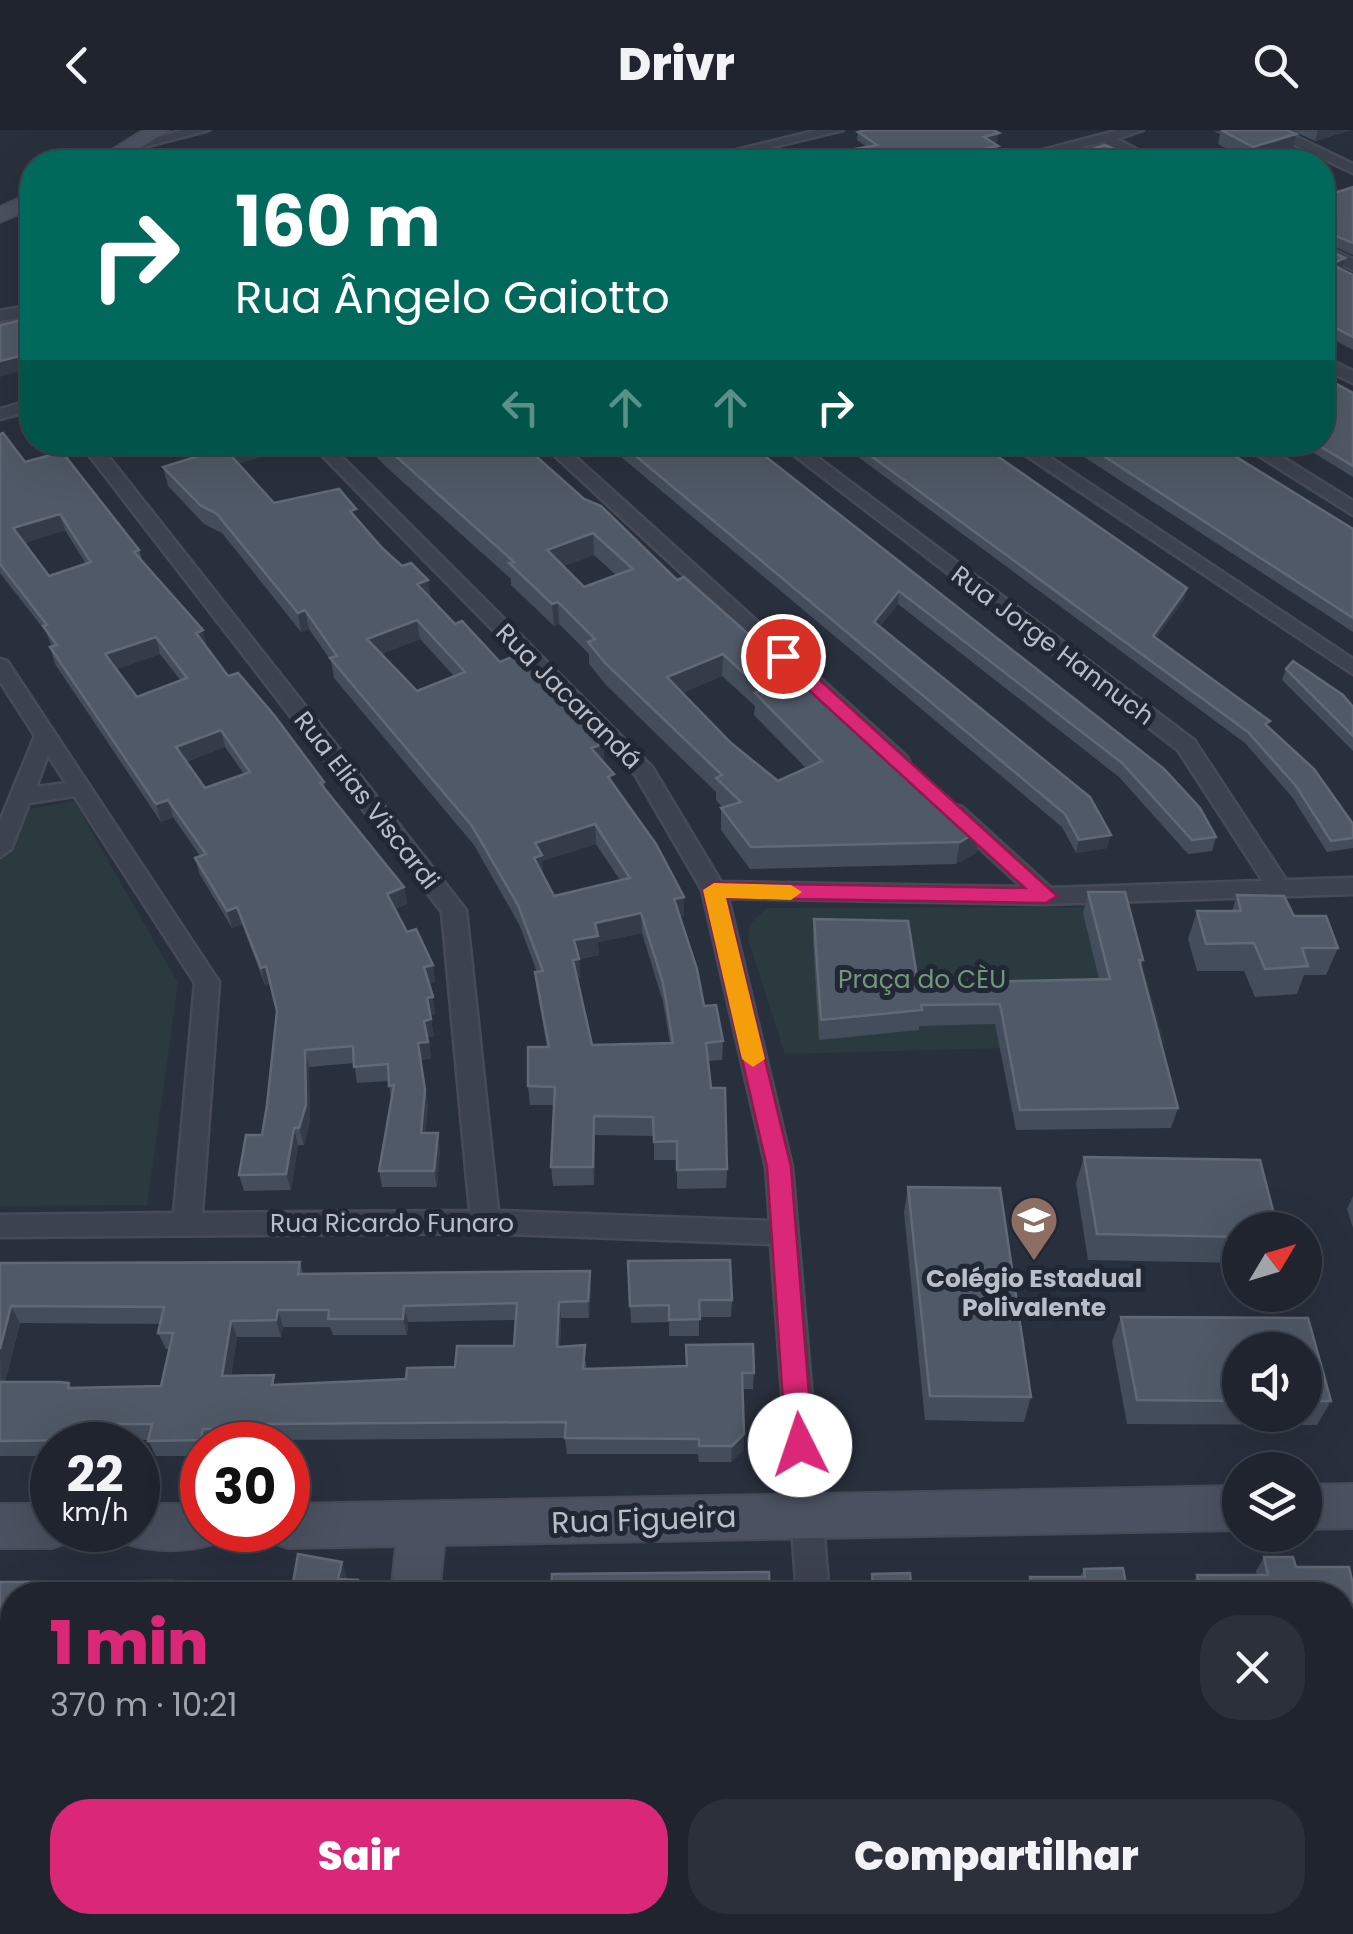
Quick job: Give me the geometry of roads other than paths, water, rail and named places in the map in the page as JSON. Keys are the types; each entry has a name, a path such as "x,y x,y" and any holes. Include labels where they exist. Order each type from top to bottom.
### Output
{"street":[{"path":"128,150 159,130"},
{"path":"140,144 202,130"},
{"path":"748,150 836,130"},
{"path":"1054,150 1136,130"},
{"path":"1271,130 1314,150"},
{"path":"1105,138 1129,150"},
{"path":"766,146 772,150"},
{"name":"Rua Elias Viscardi","path":"97,455 454,910 485,1222"},
{"name":"Rua Jacarandá","path":"330,455 644,772 714,890 779,1167 811,1582"},
{"path":"562,455 914,776"},
{"name":"Rua Jorge Hannuch","path":"801,455 1186,745 1279,888"},
{"path":"1034,455 1353,668"},
{"path":"1266,455 1353,508"},
{"path":"0,666 207,982 187,1224"},
{"path":"0,849 44,738"},
{"path":"21,796 77,788"},
{"path":"944,802 1046,896"},
{"path":"714,890 1046,896 1353,886"},
{"name":"Rua Ricardo Funaro","path":"0,1226 485,1222 784,1233"},
{"path":"1322,1507 1353,1506"},
{"name":"Rua Figueira","path":"310,1526 1222,1508"},
{"path":"0,1526 30,1526"},
{"path":"417,1582 422,1526"}],"place":[{"name":"Colégio Estadual Polivalente","path":"1034,1262"}],"park label":[{"name":"Praça do CÈU","path":"922,979"}]}
